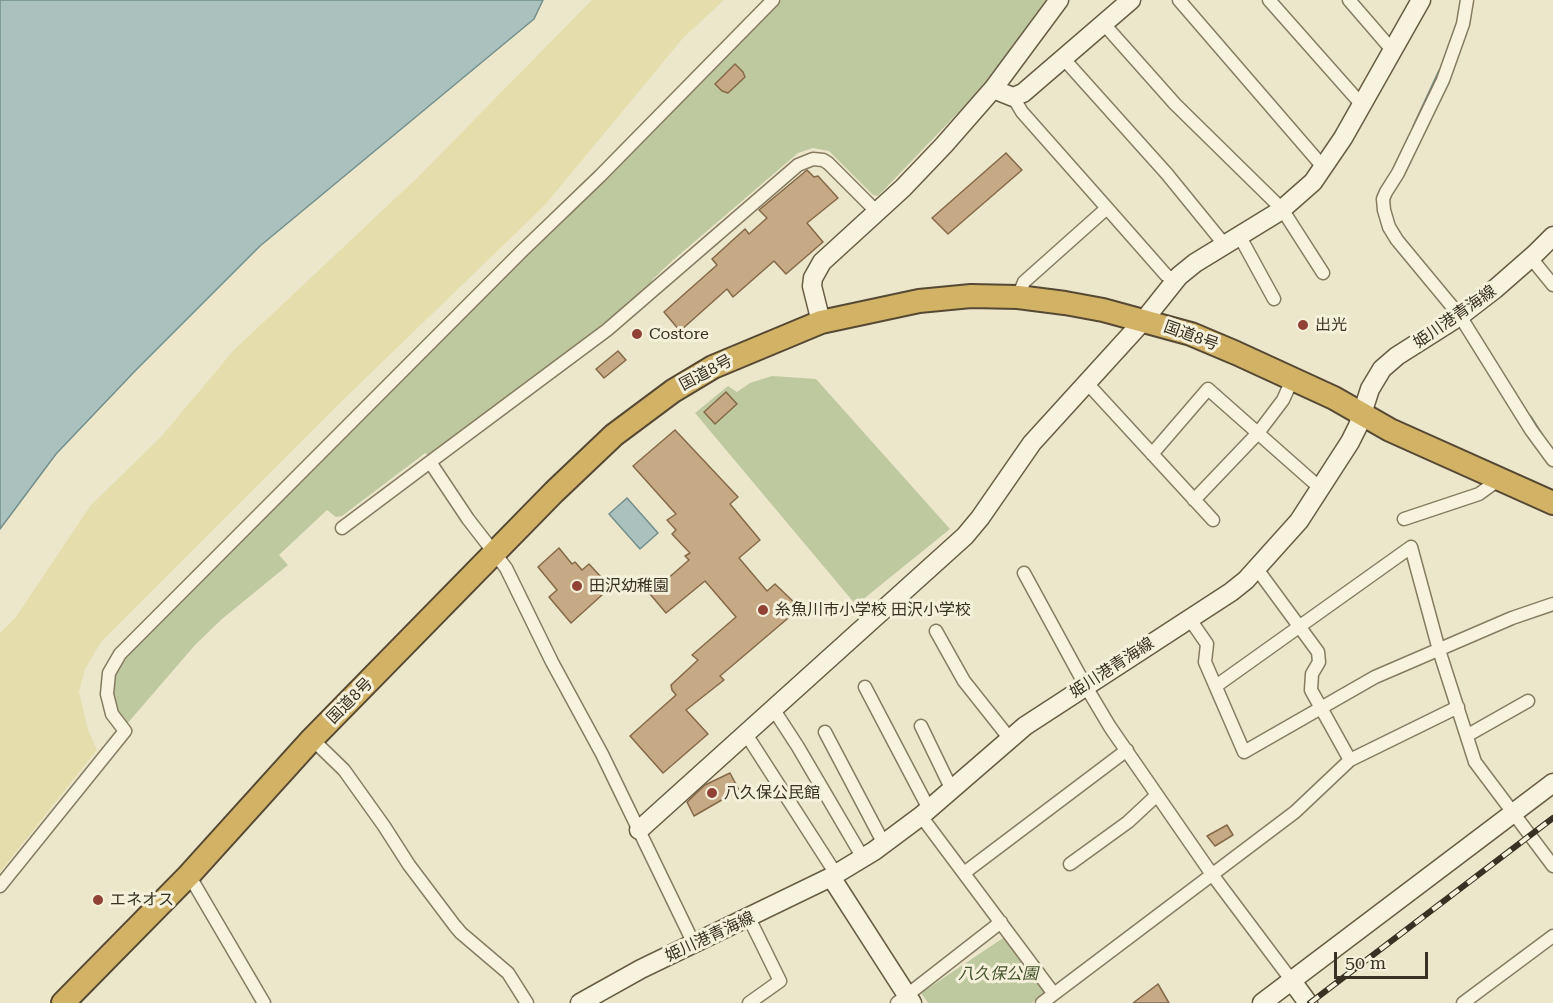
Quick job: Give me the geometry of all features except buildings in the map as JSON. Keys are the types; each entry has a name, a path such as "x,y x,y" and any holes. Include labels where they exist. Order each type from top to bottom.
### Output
{"highway":[{"name":"国道8号","path":"63,1003 189,875 312,739 606,442 673,390 722,363 821,322 919,301 971,296 1018,297 1065,303 1144,320 1191,334 1334,398 1390,430 1553,503"}],"street":[{"path":"0,886 126,731 112,714 107,694 109,673 120,654 522,251 600,176 773,0"},
{"path":"821,322 812,286 817,269 944,145 993,88 1059,0"},
{"path":"1013,97 1023,93 1131,0"},
{"path":"1179,0 1324,168"},
{"path":"1269,0 1362,105"},
{"path":"1349,0 1393,51"},
{"path":"639,830 966,536 1032,443 1144,320 1176,280 1194,263 1282,209 1313,182 1362,105 1421,0"},
{"path":"1467,0 1462,24 1443,80 1383,199 1384,210 1389,227 1397,240 1460,316 1530,430 1553,460"},
{"path":"1103,23 1175,104 1282,209 1323,273"},
{"path":"1063,58 1167,174 1232,240 1274,299"},
{"path":"993,88 1013,97 1022,112 1107,208 1166,274 1176,280"},
{"path":"342,528 607,330 798,165 813,159 823,160 877,212"},
{"path":"1018,297 1024,282 1107,208"},
{"name":"姫川港青海線","path":"580,1003 642,969 833,876 863,858 952,790 1025,726 1231,592 1257,568 1299,521 1355,435 1370,389 1382,369 1397,356 1460,316 1531,258 1553,236"},
{"path":"1531,258 1553,285"},
{"path":"1194,500 1258,433 1283,400 1292,380"},
{"path":"1086,383 1213,520"},
{"path":"1152,454 1208,389 1320,488"},
{"path":"430,462 468,519 506,568 552,662 602,754 694,944"},
{"path":"1404,519 1479,494 1501,478"},
{"path":"1216,686 1411,547 1439,650 1475,762 1553,866"},
{"path":"1257,568 1318,652 1319,662 1312,674 1311,690 1350,760"},
{"path":"1024,573 1085,685 1126,750 1211,873 1308,1003"},
{"path":"1189,618 1207,644 1205,662 1244,752 1375,677 1512,618 1553,604"},
{"path":"936,632 964,681 1010,739"},
{"path":"866,687 925,812 964,873 1054,994"},
{"path":"1468,735 1528,701"},
{"path":"1042,1003 1211,873 1295,812 1350,760 1458,707"},
{"path":"774,710 863,858"},
{"path":"921,726 952,790"},
{"path":"825,732 884,844"},
{"path":"746,734 833,876 905,1000 1001,922"},
{"path":"312,739 344,770 409,865 455,926 508,973 527,1003"},
{"path":"964,873 1126,750"},
{"path":"1262,1003 1553,783"},
{"path":"1070,864 1128,822 1157,795"},
{"path":"189,875 264,1003"},
{"path":"749,918 780,981 749,1003"},
{"path":"1463,1003 1553,936"}],"green space":[{"path":"781,0 1046,0 1029,27 972,98 878,196 873,195 829,151 813,148 798,153 672,261 652,280 651,285 572,349 428,455 425,453 342,516 336,517 327,510 279,555 288,565 222,619 195,645 126,725 112,703 112,680 120,660"},
{"path":"772,376 816,379 950,529 856,605 695,413 728,386 737,392 750,383"},
{"name":"八久保公園","path":"1006,936 1047,993 1032,1003 928,1003 921,993"}],"sand":[{"path":"592,0 724,0 683,38 545,205 348,395 101,642 85,669 79,692 88,730 97,750 0,872 0,633 16,617 91,505 161,437 233,351 418,177"}],"water":[{"path":"0,0 543,0 534,19 260,246 56,454 0,529"},
{"path":"627,498 658,533 640,549 609,514"}],"waterway":[{"path":"1414,127 1440,71"},
{"path":"1530,417 1542,436"}],"railway":[{"path":"1310,1003 1553,818"}],"place":[{"name":"出光","path":"1303,325"},
{"name":"Costore","path":"637,334"},
{"name":"田沢幼稚園","path":"577,586"},
{"name":"糸魚川市小学校 田沢小学校","path":"763,610"},
{"name":"八久保公民館","path":"712,793"},
{"name":"エネオス","path":"98,900"}]}
